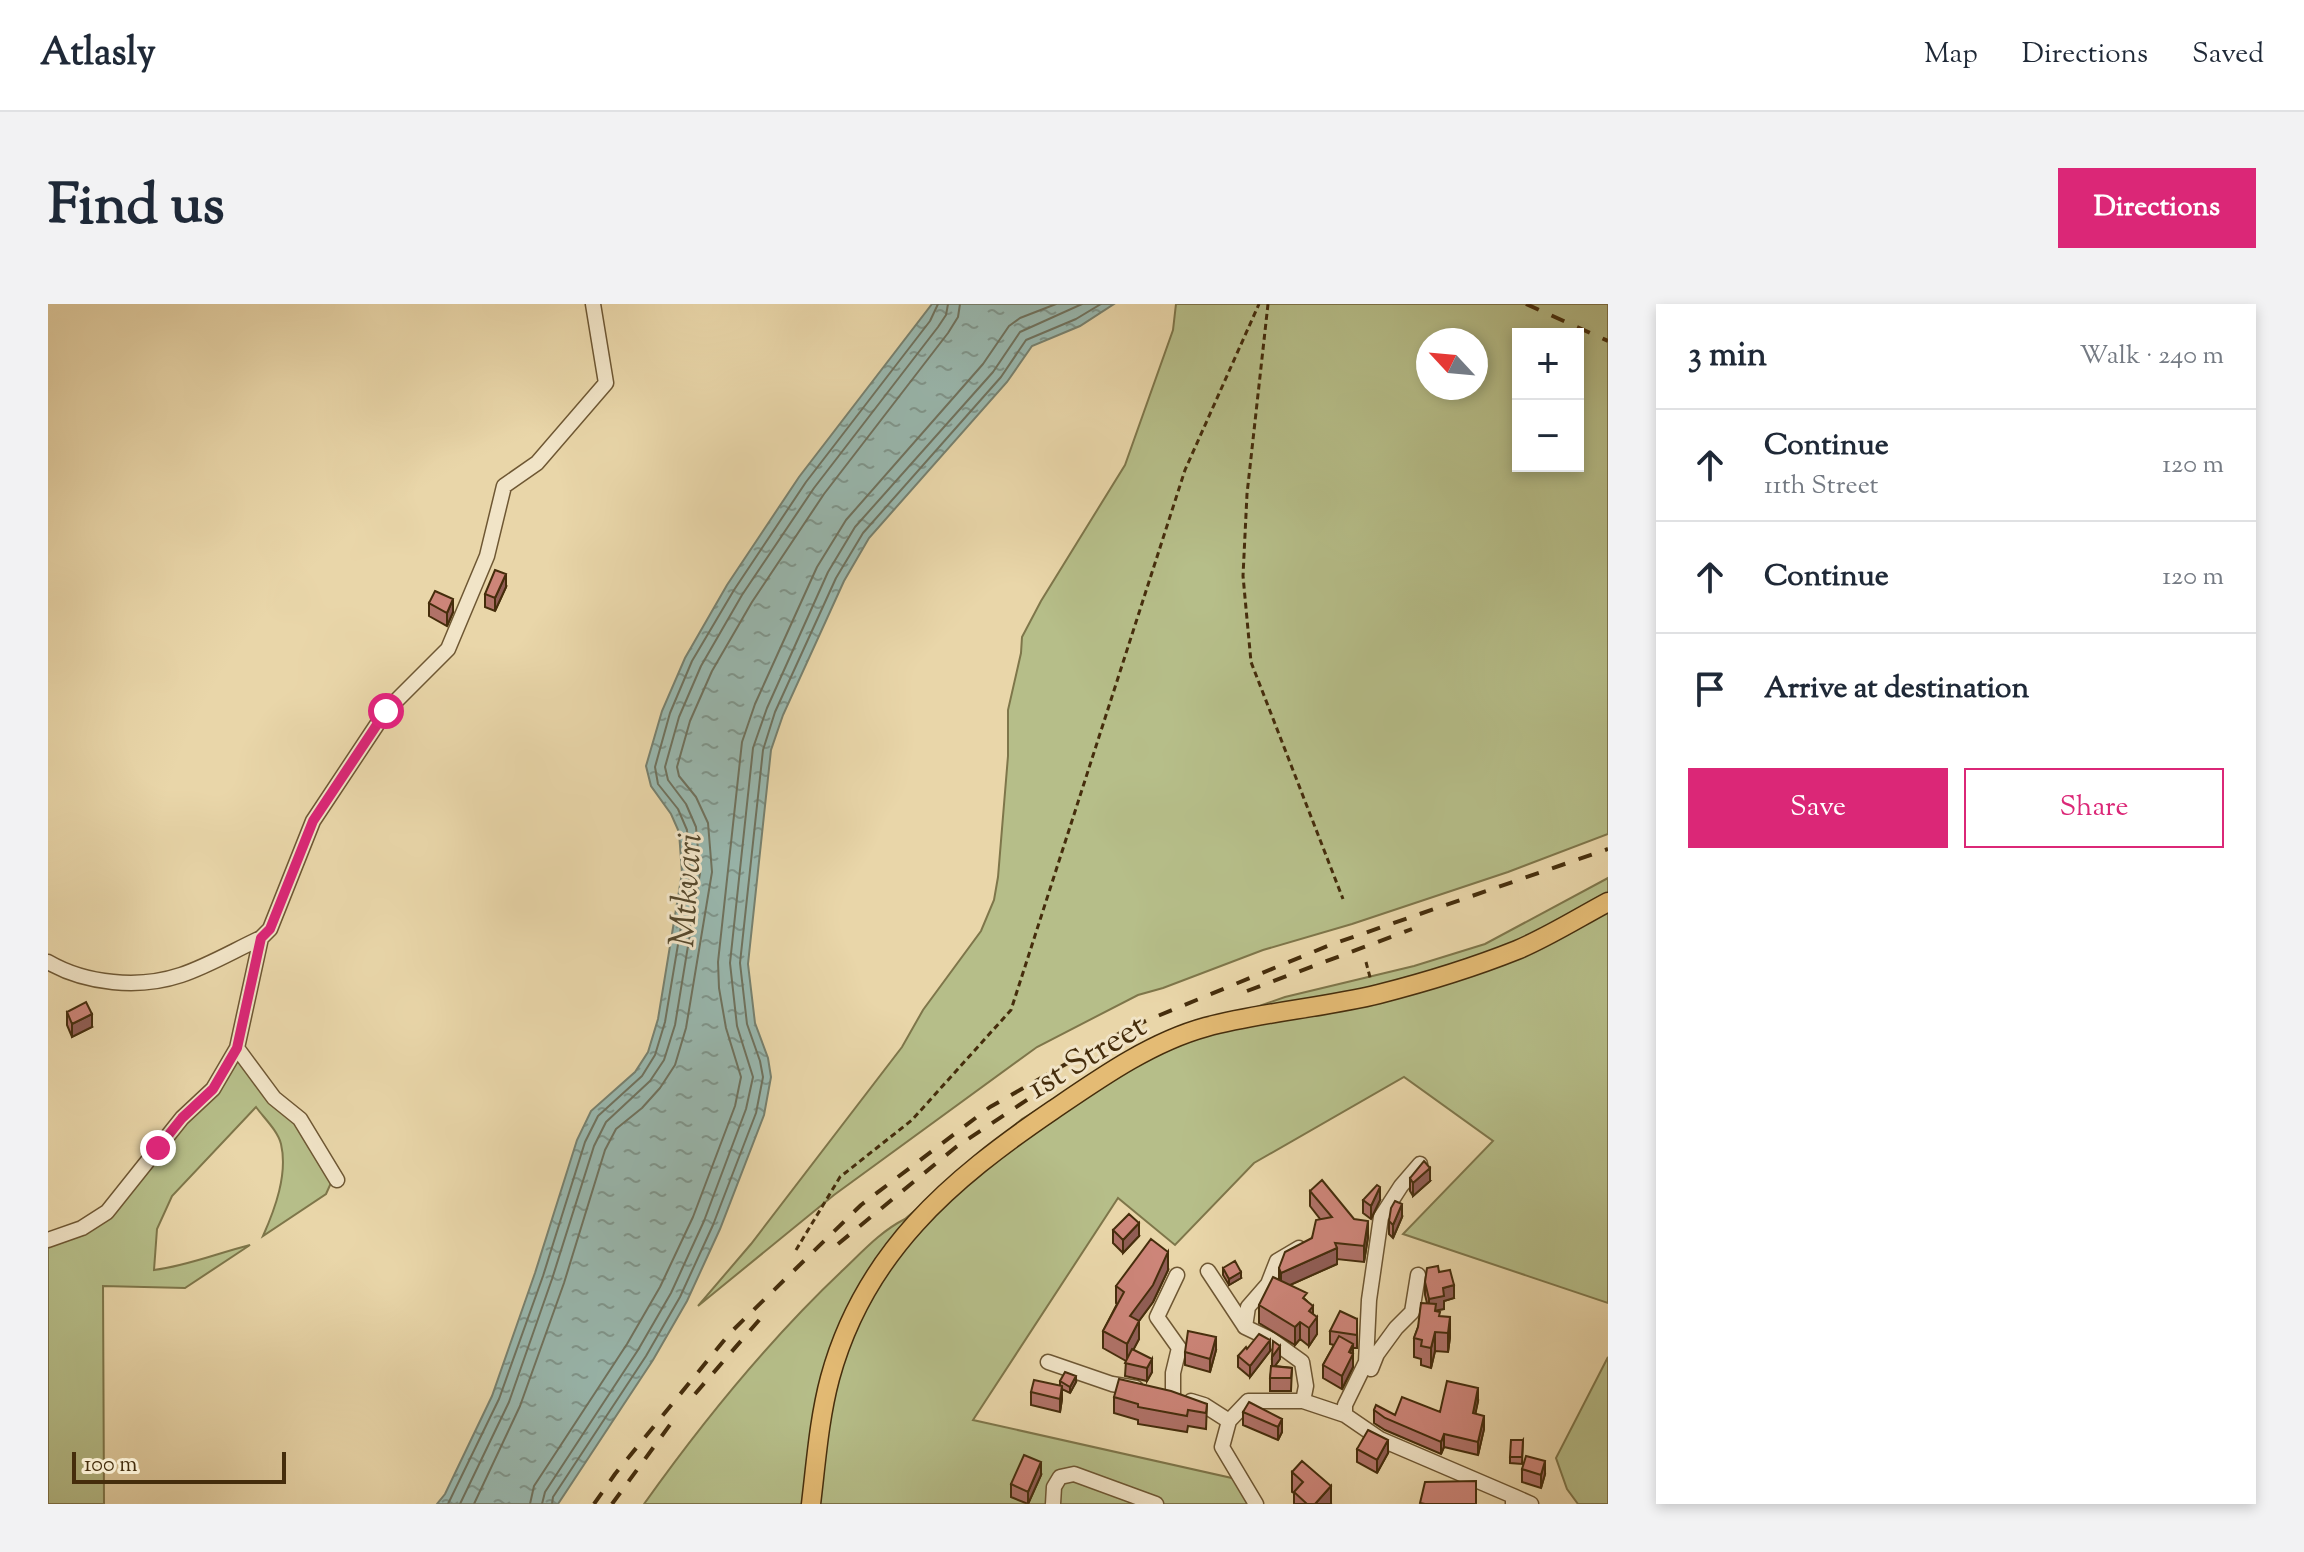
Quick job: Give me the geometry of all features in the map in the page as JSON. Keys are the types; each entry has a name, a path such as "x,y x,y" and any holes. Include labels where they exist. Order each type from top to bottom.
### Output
{"main road":[{"name":"1st Street","path":"811,1504 830,1379 847,1332 895,1246 927,1208 968,1171 1090,1085 1149,1050 1205,1027 1375,995 1444,977 1519,949 1608,902"}],"street":[{"path":"48,1240 82,1228 107,1212 182,1118 213,1089 237,1048 266,934 313,821 386,711 448,649 487,556 504,486 537,463 606,383 593,304"},
{"path":"48,962 86,979 132,982 180,975 266,934"},
{"path":"237,1048 274,1098 300,1119 337,1180"},
{"path":"1345,1410 1366,1362 1369,1300 1381,1217 1420,1164"},
{"path":"1245,1327 1248,1307 1268,1284 1277,1261 1300,1247"},
{"path":"1208,1271 1245,1327 1270,1339 1302,1362 1306,1386 1303,1401"},
{"path":"1173,1396 1173,1373 1179,1348 1157,1317 1177,1275"},
{"path":"1345,1410 1369,1377 1377,1354 1412,1312 1418,1275"},
{"path":"1048,1362 1112,1384 1204,1405 1229,1421"},
{"path":"1256,1504 1222,1447 1229,1421 1248,1401 1303,1401 1345,1410 1380,1439 1513,1500 1531,1504"},
{"path":"1053,1504 1054,1487 1060,1477 1074,1474 1156,1504"}],"path":[{"path":"796,1250 840,1177 912,1120 1011,1010 1185,470 1259,304"},
{"path":"1268,304 1247,494 1243,576 1251,662 1343,899"}],"green space":[{"path":"1176,304 1608,304 1608,834 1508,872 1263,950 1138,995 1037,1047 834,1195 698,1306 751,1244 902,1047 923,1010 981,931 994,900 998,877 1008,756 1008,710 1022,637 1125,465 1173,330"},
{"path":"1608,878 1608,1303 1403,1234 1493,1141 1404,1077 1254,1163 1175,1245 1118,1198 973,1420 1245,1481 1260,1504 644,1504 738,1382 789,1324 872,1242 905,1219 1022,1119 1147,1045 1285,997 1414,966 1485,944"},
{"path":"237,1048 300,1119 331,1183 326,1194 263,1236 279,1191 283,1155 277,1134 256,1107 172,1196 157,1229 154,1270 250,1245 185,1288 103,1286 104,1504 48,1504 48,1240 107,1212"},
{"path":"1608,1357 1608,1504 1578,1504 1567,1489 1556,1458"}],"water":[{"name":"Mtkvari","path":"932,304 1114,304 1080,326 1032,346 1007,382 869,538 844,581 783,715 771,750 748,964 755,1023 768,1058 771,1077 764,1115 720,1229 687,1301 653,1360 558,1504 437,1504 445,1494 492,1396 577,1140 591,1111 635,1072 648,1052 658,1019 682,873 679,832 671,814 651,786 646,766 662,711 685,658 727,585 799,477"}],"building":[{"path":"495,570 506,574 495,598 485,594"},
{"path":"435,591 453,599 447,613 429,603"},
{"path":"86,1002 92,1014 72,1024 67,1012"},
{"path":"1424,1161 1430,1168 1413,1183 1410,1178"},
{"path":"1322,1180 1354,1219 1368,1221 1364,1246 1335,1243 1337,1248 1281,1273 1279,1268 1285,1252 1312,1238 1316,1220 1332,1217 1310,1191"},
{"path":"1377,1185 1380,1187 1371,1206 1363,1200"},
{"path":"1395,1201 1402,1204 1393,1225 1389,1221"},
{"path":"1129,1214 1139,1223 1123,1240 1113,1230"},
{"path":"1151,1239 1168,1252 1153,1285 1130,1316 1139,1321 1127,1344 1103,1331 1124,1292 1116,1286"},
{"path":"1235,1261 1241,1272 1229,1279 1223,1268"},
{"path":"1438,1266 1439,1272 1450,1270 1454,1285 1443,1288 1444,1296 1429,1299 1425,1282 1427,1268"},
{"path":"1273,1277 1307,1293 1303,1298 1313,1306 1309,1311 1317,1317 1309,1328 1300,1322 1295,1327 1259,1305"},
{"path":"1421,1303 1436,1304 1435,1311 1440,1312 1439,1316 1450,1317 1448,1333 1435,1332 1431,1348 1421,1346 1422,1340 1414,1338"},
{"path":"1340,1311 1357,1319 1357,1335 1330,1331"},
{"path":"1188,1331 1216,1337 1210,1359 1185,1352"},
{"path":"1259,1334 1270,1340 1250,1366 1238,1356"},
{"path":"1339,1336 1353,1344 1349,1352 1353,1354 1342,1376 1323,1365"},
{"path":"1273,1341 1280,1346 1272,1357"},
{"path":"1132,1349 1152,1359 1147,1368 1125,1363"},
{"path":"1271,1366 1292,1368 1291,1378 1270,1378"},
{"path":"1065,1372 1076,1376 1070,1387 1060,1381"},
{"path":"1119,1379 1171,1391 1207,1404 1206,1413 1188,1410 1187,1416 1138,1407 1138,1404 1114,1397"},
{"path":"1034,1380 1062,1386 1060,1399 1031,1392"},
{"path":"1447,1381 1478,1388 1473,1413 1484,1416 1478,1442 1444,1434 1441,1442 1385,1418 1374,1410 1376,1405 1395,1415 1402,1397 1440,1412"},
{"path":"1249,1402 1282,1419 1278,1427 1243,1412"},
{"path":"1368,1430 1388,1440 1377,1460 1357,1449"},
{"path":"1511,1440 1523,1440 1522,1457 1510,1457"},
{"path":"1024,1455 1041,1462 1028,1492 1011,1484"},
{"path":"1526,1456 1545,1461 1541,1475 1522,1469"},
{"path":"1302,1461 1331,1486 1315,1504 1307,1504 1294,1492 1303,1482 1292,1472"},
{"path":"1476,1481 1476,1504 1420,1503 1425,1482"}],"railway":[{"path":"1526,304 1608,341"},
{"path":"594,1504 730,1333 861,1205 990,1107 1131,1027 1330,945 1608,849"},
{"path":"1247,991 1412,929"},
{"path":"838,1244 956,1147 1039,1092"},
{"path":"695,1394 760,1319"},
{"path":"612,1504 672,1422"}],"route":[{"path":"158,1148 182,1118 213,1089 237,1048 261,938 270,929 313,821 386,711"}]}
